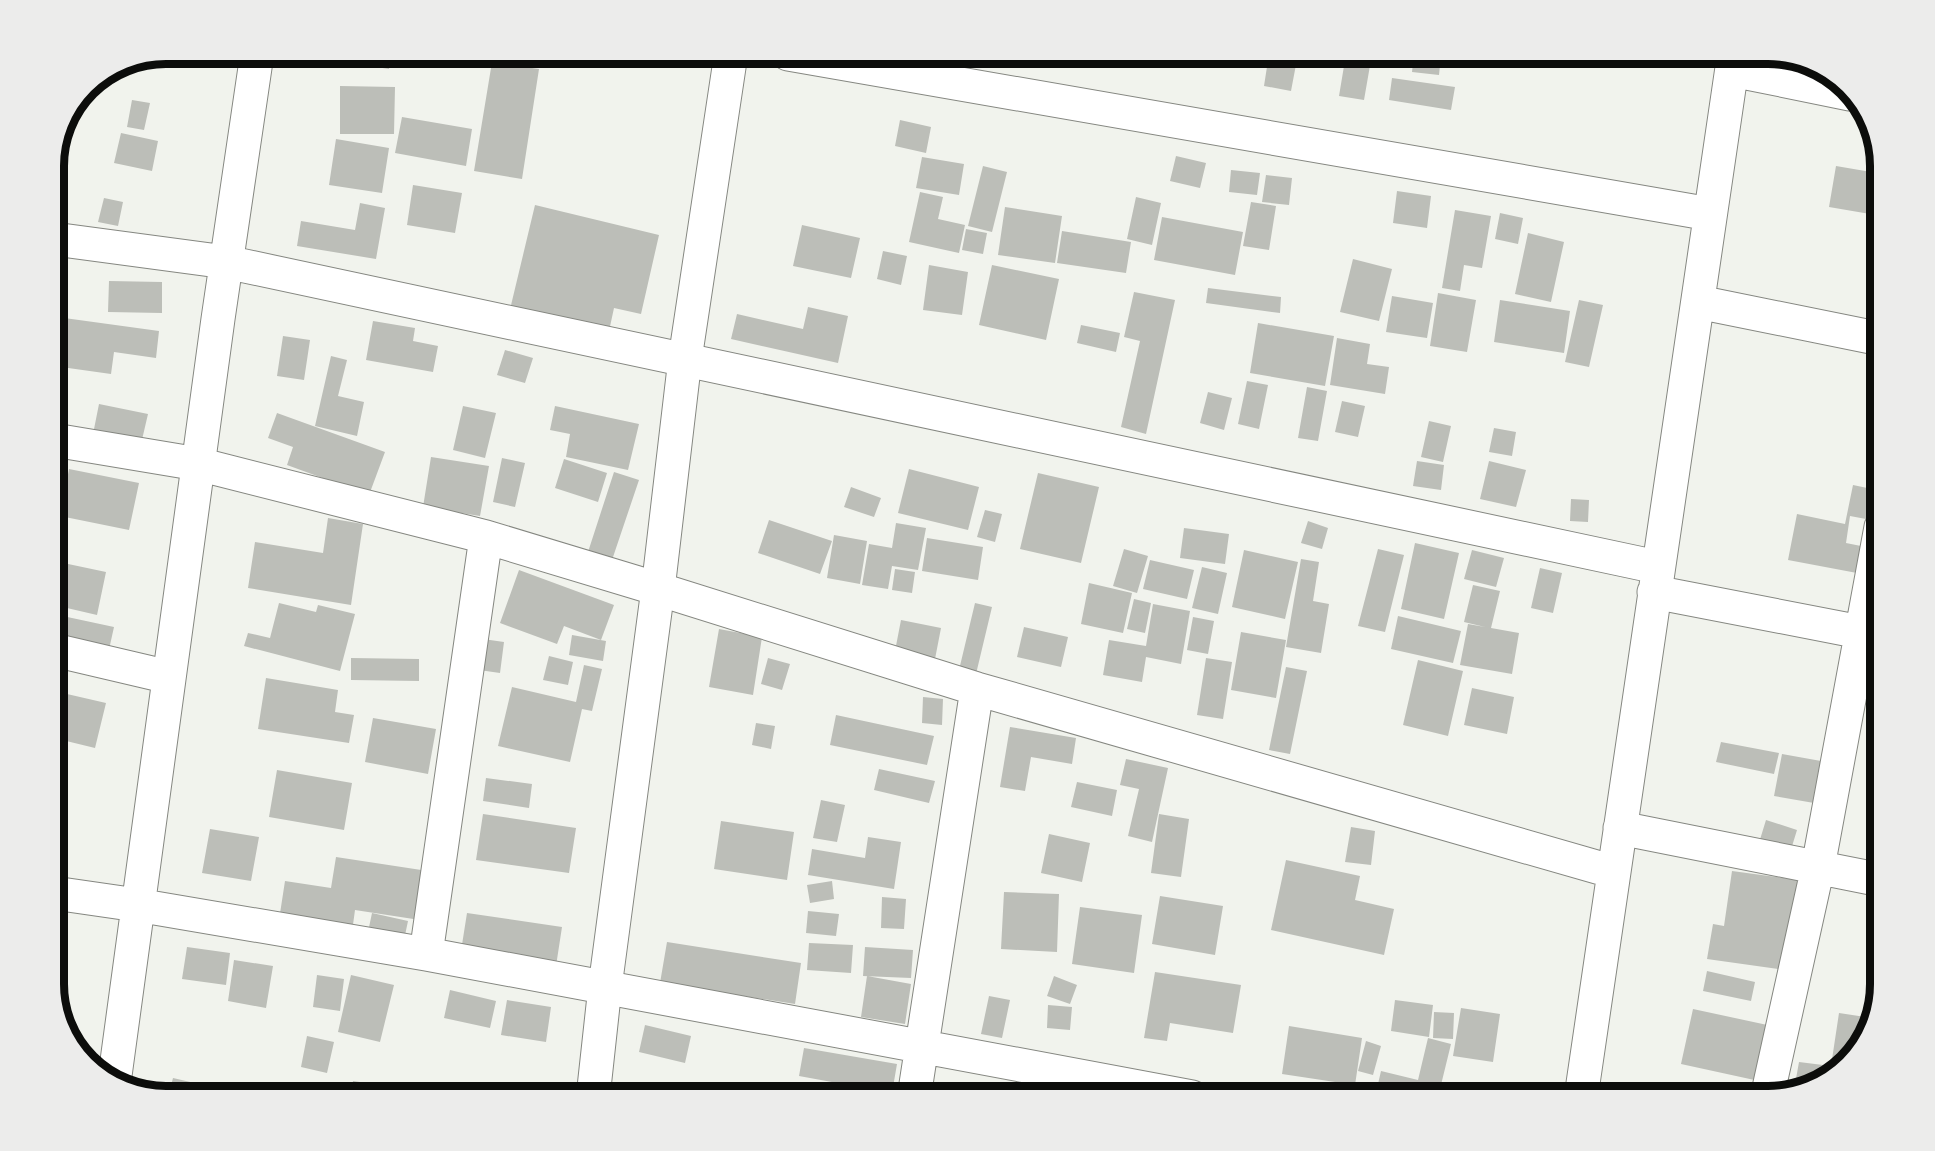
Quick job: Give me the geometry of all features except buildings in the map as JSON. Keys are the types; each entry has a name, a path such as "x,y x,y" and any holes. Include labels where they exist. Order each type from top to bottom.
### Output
{"street":[{"path":"115,1073 255,64"},
{"path":"594,1086 685,359 729,64"},
{"path":"846,64 1710,214"},
{"path":"1583,1086 1733,64"},
{"path":"1740,64 1836,90"},
{"path":"65,240 226,262 685,359 1656,580 1870,634"},
{"path":"1698,302 1870,337"},
{"path":"65,442 198,464 486,537 977,690 1614,872"},
{"path":"426,954 486,537"},
{"path":"1769,1086 1870,638"},
{"path":"65,653 169,677"},
{"path":"916,1086 977,690"},
{"path":"1620,828 1870,877"},
{"path":"65,895 426,954 1134,1086"}]}
